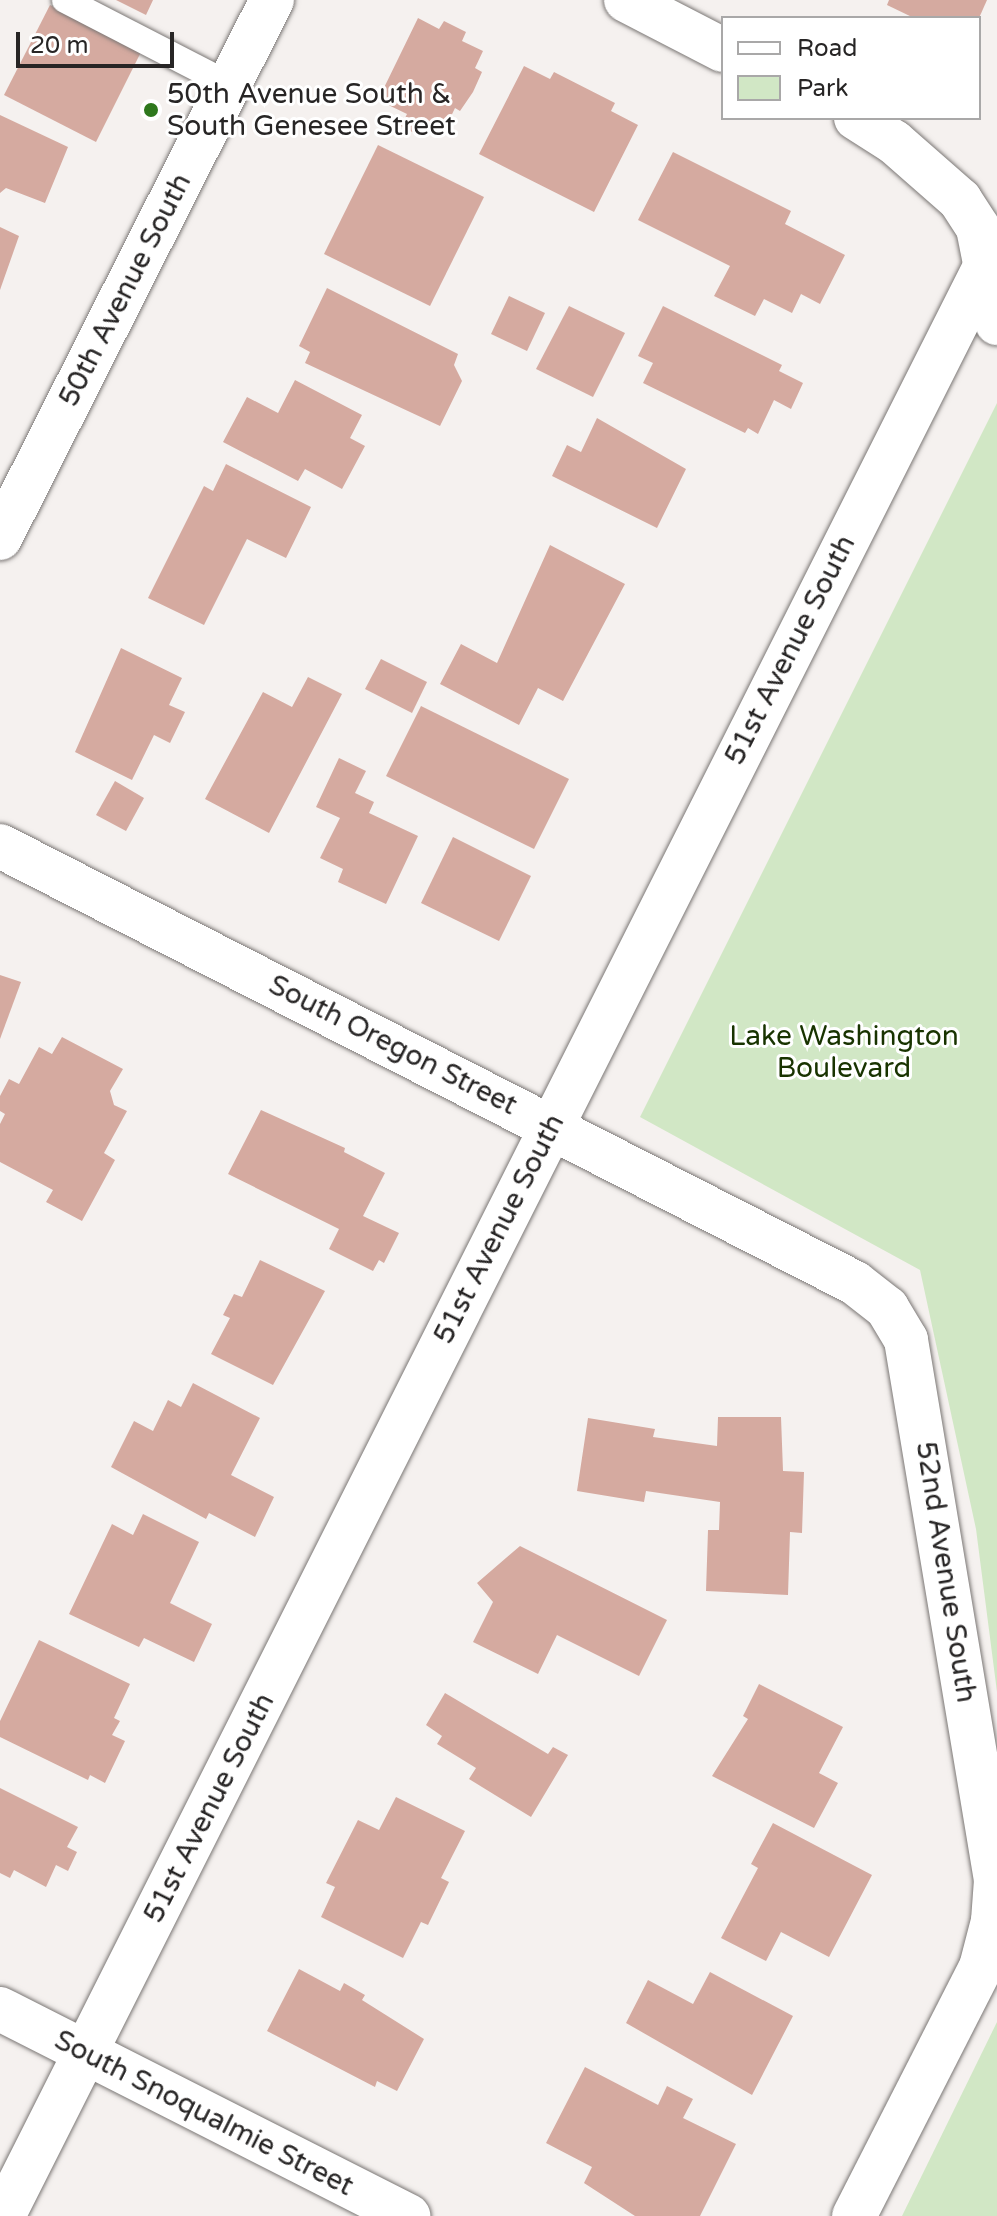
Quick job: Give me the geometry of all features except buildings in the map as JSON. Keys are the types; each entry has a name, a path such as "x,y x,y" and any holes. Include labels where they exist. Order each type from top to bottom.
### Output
{"street":[{"name":"50th Avenue South","path":"0,538 272,0"},
{"path":"626,0 721,49"},
{"path":"859,120 894,142 960,200 992,252 997,323"},
{"name":"51st Avenue South","path":"3,2216 992,252"},
{"name":"South Oregon Street","path":"0,846 855,1283 887,1308 906,1340 912,1374"},
{"name":"52nd Avenue South","path":"854,2216 981,1967 993,1921 996,1880 912,1374"},
{"name":"South Snoqualmie Street","path":"0,2009 408,2216"}],"lane":[{"path":"65,0 228,84"}],"green space":[{"name":"Lake Washington Boulevard","path":"997,403 997,1692 976,1529 920,1270 640,1117"},
{"path":"997,2022 997,2216 902,2216"}],"place":[{"name":"50th Avenue South & South Genesee Street","path":"151,110"}]}
